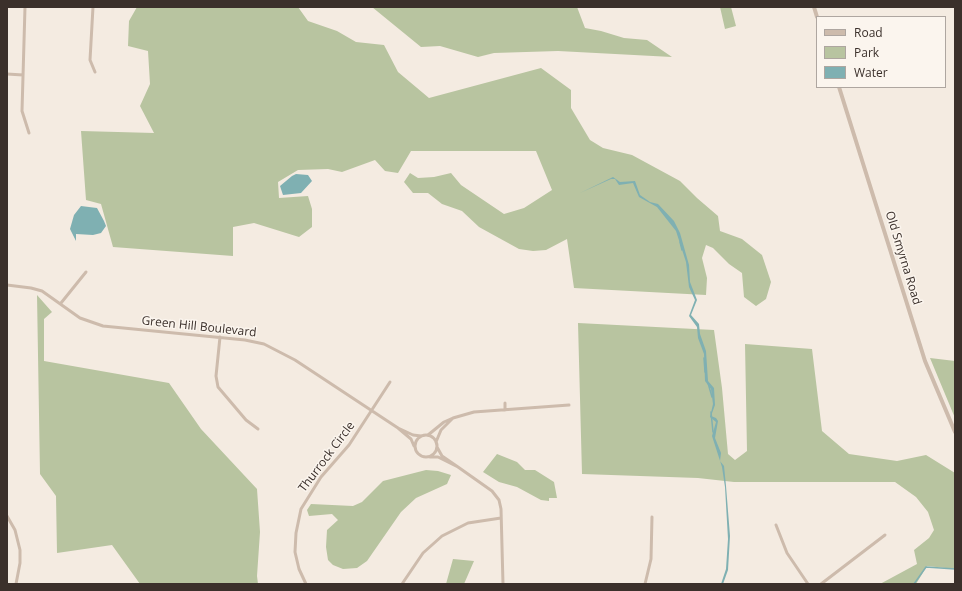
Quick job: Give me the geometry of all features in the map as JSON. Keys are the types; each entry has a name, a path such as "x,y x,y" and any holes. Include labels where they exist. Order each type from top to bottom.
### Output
{"street":[{"path":"25,7 22,111 30,133"},
{"path":"93,7 90,60 95,72"},
{"path":"7,74 23,75"},
{"name":"Old Smyrna Road","path":"839,88 925,361 955,432"},
{"path":"61,303 86,272"},
{"name":"Green Hill Boulevard","path":"7,285 36,289 61,303 80,318 103,326 255,341 274,348 398,428 413,435 424,435"},
{"path":"220,337 217,384 246,420 258,429"},
{"name":"Thurrock Circle","path":"306,584 299,570 295,552 296,533 301,509 325,470 347,447 390,382"},
{"path":"505,403 505,410"},
{"path":"458,468 438,457 420,456 415,450 416,441 424,435 431,433 444,422 468,413 569,405"},
{"path":"429,457 434,454 439,432 453,418"},
{"name":"Green Hill Boulevard","path":"398,428 411,440 415,450"},
{"path":"424,435 432,437 442,456 495,493 500,504 503,584"},
{"path":"7,516 15,530 20,550 20,563 16,584"},
{"path":"645,584 651,559 652,516"},
{"path":"402,584 423,553 442,536 468,523 501,518"},
{"path":"776,525 787,553 808,584"},
{"path":"821,584 885,535"}],"green space":[{"path":"137,7 298,7 308,21 337,31 356,42 384,45 398,72 429,98 541,68 571,90 571,108 590,140 603,148 632,155 680,181 718,216 720,231 742,239 762,255 771,282 766,299 756,306 744,297 742,273 729,264 713,248 706,245 702,258 707,278 706,295 574,288 567,239 546,250 533,251 519,249 479,227 462,211 442,204 428,193 413,193 404,182 410,173 418,178 434,177 451,173 461,185 504,214 524,208 552,190 536,151 411,151 398,173 385,171 375,160 342,172 328,169 298,170 278,182 279,198 308,196 312,209 312,227 299,237 254,223 233,227 233,256 113,247 101,204 86,200 81,131 154,133 140,106 150,84 148,51 128,46 129,21"},
{"path":"372,7 577,7 585,28 624,38 647,40 672,57 558,51 494,53 478,57 440,46 421,47"},
{"path":"720,7 731,7 736,26 725,29"},
{"path":"37,295 52,312 44,319 44,361 169,383 201,429 257,489 260,532 257,576 258,584 140,584 112,545 57,553 56,496 40,474"},
{"path":"578,323 714,330 722,388 728,454 735,460 747,451 745,344 812,349 822,431 849,454 897,461 926,455 955,473 955,569 927,566 916,584 880,584 917,564 914,550 929,538 934,530 928,512 916,497 895,482 734,482 698,478 582,474"},
{"path":"930,358 955,361 955,418"},
{"path":"497,454 517,462 525,470 535,470 554,482 557,498 549,498 549,501 541,500 517,487 499,482 483,472"},
{"path":"426,470 438,471 451,475 447,484 416,498 401,512 367,561 357,568 343,569 333,565 328,560 326,547 327,530 338,520 332,514 309,516 307,510 311,504 353,506 362,502 383,481"},
{"path":"453,559 474,561 464,584 446,584"}],"water":[{"path":"296,174 308,175 312,181 301,193 283,195 280,186"},
{"path":"613,177 620,182 635,181 640,195 650,202 658,204 674,221 680,233 689,265 690,282 697,300 691,315 699,324 700,334 706,351 708,381 714,388 715,405 711,416 716,418 718,421 715,438 721,453 720,461 712,436 716,422 710,417 713,404 711,389 705,381 704,354 698,338 697,327 689,316 695,300 689,287 686,262 676,231 657,207 639,197 633,183 619,185 615,179 611,179 580,193"},
{"path":"81,206 97,208 106,226 101,233 93,235 76,234 76,241 70,229 74,215"},
{"path":"720,461 724,466 730,536 728,570 723,584 721,584 726,569 728,539 725,487"}],"waterway":[{"path":"680,242 682,250"},
{"path":"704,358 705,372"},
{"path":"708,383 712,397"},
{"path":"711,412 713,432"},
{"path":"914,584 926,567 955,569"}]}
